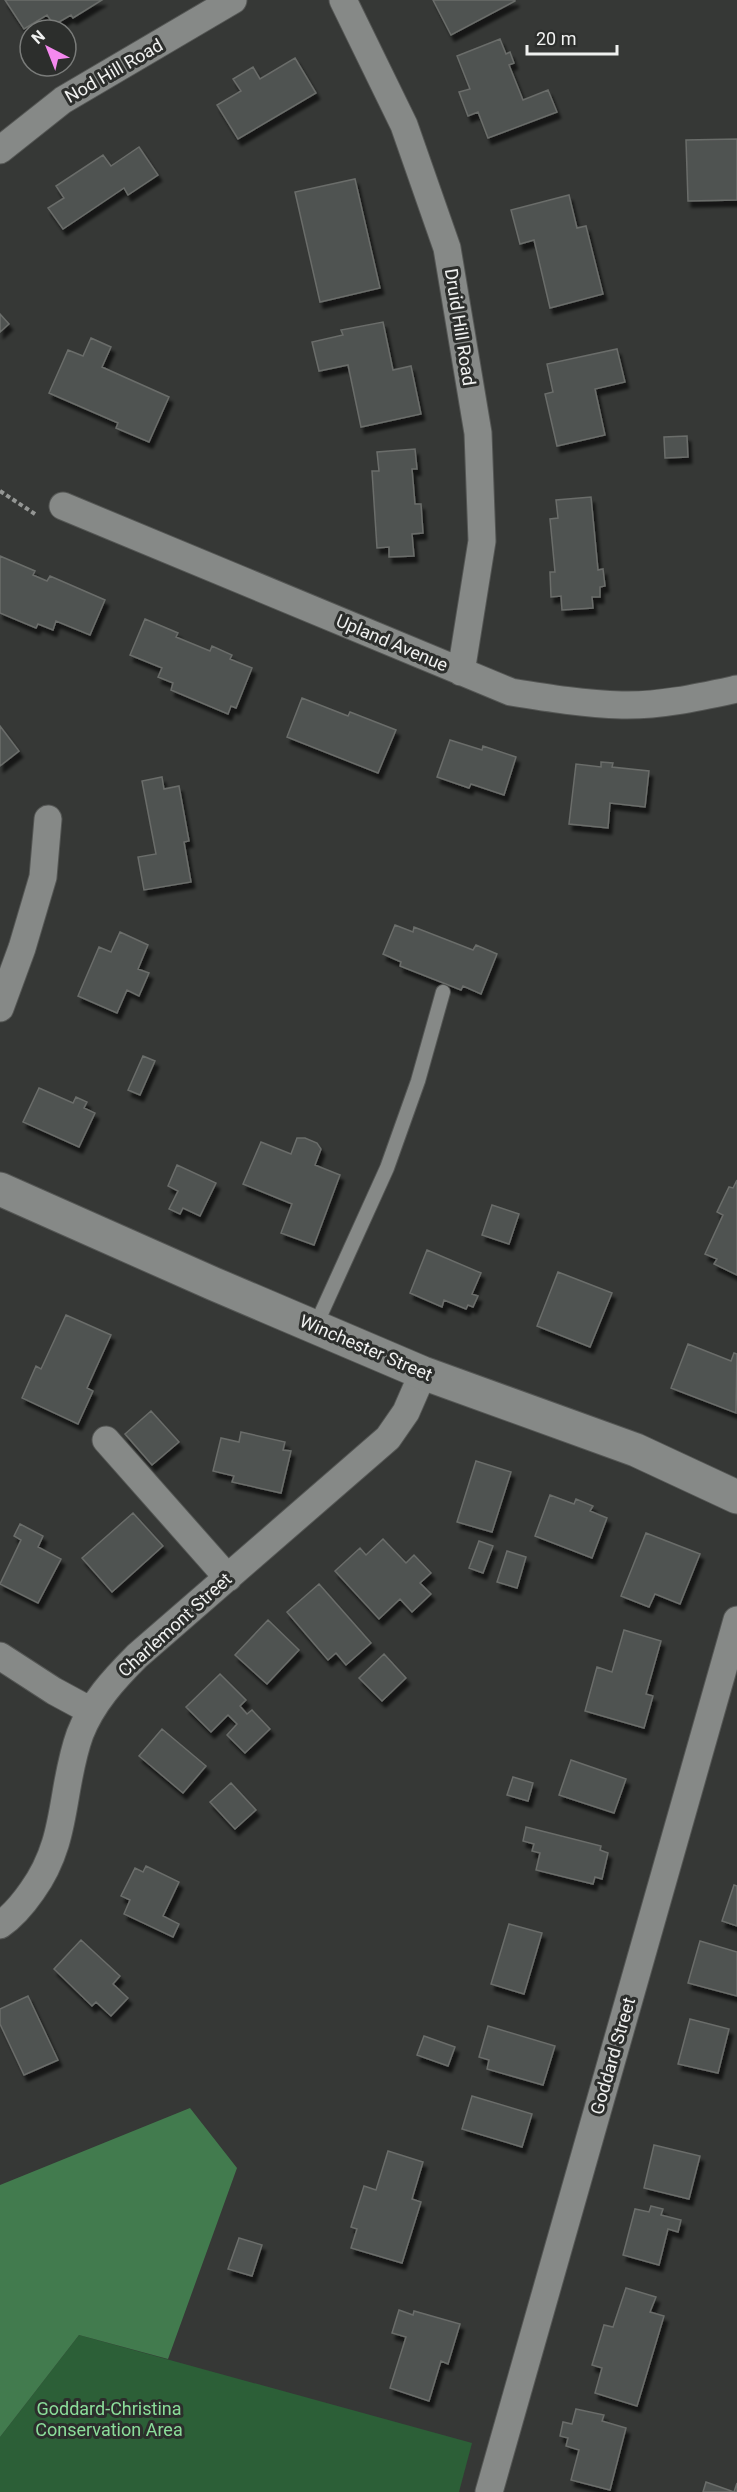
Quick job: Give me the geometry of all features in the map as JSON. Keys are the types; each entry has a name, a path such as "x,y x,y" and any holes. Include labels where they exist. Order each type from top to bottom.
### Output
{"street":[{"name":"Nod Hill Road","path":"0,150 63,100 233,0"},
{"name":"Druid Hill Road","path":"343,0 404,125 447,248 477,434 482,541 461,672"},
{"name":"Upland Avenue","path":"63,506 511,692 553,699 624,705 698,698 737,688"},
{"path":"0,1008 22,948 43,877 48,819"},
{"name":"Winchester Street","path":"0,1189 423,1373 636,1450 737,1497"},
{"name":"Charlemont Street","path":"0,1925 25,1901 41,1879 53,1854 61,1826 73,1757 91,1711 120,1673 388,1438 406,1412 423,1373"},
{"path":"106,1440 228,1578"},
{"name":"Goddard Street","path":"489,2492 737,1620"},
{"path":"0,1656 54,1691 91,1711"}],"lane":[{"path":"315,1327 387,1168 418,1081 443,992"}],"path":[{"path":"0,491 38,516 63,506"}],"green space":[{"path":"190,2108 237,2168 168,2359 79,2335 0,2437 0,2185"},
{"name":"Goddard-Christina Conservation Area","path":"79,2335 472,2443 459,2492 0,2492 0,2437"}],"building":[{"path":"5,0 102,0 73,18 71,15 66,18 49,18 47,15 42,18 18,18 18,20"},
{"path":"433,0 515,0 515,1 451,35"},
{"path":"500,39 506,54 510,52 514,63 509,65 523,100 548,90 557,112 488,138 478,112 468,116 459,92 470,89 457,56"},
{"path":"295,58 316,93 238,139 217,105 241,91 233,79 253,67 260,79"},
{"path":"737,139 737,200 688,201 686,140"},
{"path":"139,147 158,175 128,195 124,188 63,229 48,208 64,198 56,186 103,155 111,166"},
{"path":"355,179 380,288 320,302 295,192"},
{"path":"569,195 577,228 586,226 603,294 550,308 534,240 520,244 511,210"},
{"path":"0,314 9,324 0,332"},
{"path":"383,322 393,370 411,366 421,414 361,427 348,365 319,371 312,342 343,335 341,330"},
{"path":"91,338 111,347 102,367 169,397 149,442 116,428 118,423 49,393 68,350 83,356"},
{"path":"617,349 625,382 595,389 605,435 557,446 545,394 553,392 547,364"},
{"path":"687,436 688,457 665,458 664,437"},
{"path":"415,449 417,469 412,469 415,504 421,504 423,533 412,534 414,556 389,557 389,547 377,548 372,471 379,471 377,452"},
{"path":"591,497 598,570 603,569 605,586 600,587 600,597 592,597 593,608 562,610 561,596 551,597 550,572 555,572 550,519 558,518 556,500"},
{"path":"0,556 35,571 33,575 47,581 50,576 105,600 90,635 56,621 53,630 38,624 36,628 0,613"},
{"path":"145,619 178,633 176,637 210,651 212,646 232,655 230,659 252,668 236,708 231,706 228,714 171,690 173,683 158,677 162,668 130,655"},
{"path":"302,698 348,716 350,712 396,730 378,773 287,737"},
{"path":"0,726 19,751 0,766"},
{"path":"450,740 482,750 483,746 516,757 504,795 471,784 469,788 437,777"},
{"path":"601,762 613,763 612,767 649,771 645,807 610,803 608,828 569,824 576,764 601,767"},
{"path":"162,777 164,789 179,786 189,841 184,842 191,882 144,890 138,857 156,854 142,781"},
{"path":"395,925 413,932 414,927 473,950 476,945 497,954 481,994 463,986 461,990 400,966 401,962 383,954"},
{"path":"120,932 148,945 138,969 149,973 139,996 127,990 117,1013 78,996 99,947 111,952"},
{"path":"143,1056 155,1061 140,1095 128,1090"},
{"path":"39,1088 73,1103 76,1097 87,1102 84,1108 95,1113 79,1147 23,1122"},
{"path":"297,1138 305,1138 317,1143 321,1149 315,1165 340,1175 314,1245 281,1233 292,1204 243,1184 261,1142 291,1154"},
{"path":"177,1165 216,1183 200,1216 183,1208 180,1214 169,1209 178,1191 168,1186"},
{"path":"737,1180 737,1275 714,1264 717,1259 705,1254 723,1215 717,1212 729,1187 733,1188"},
{"path":"492,1205 519,1214 509,1244 482,1235"},
{"path":"427,1250 481,1273 472,1294 478,1296 473,1307 468,1305 466,1309 444,1300 442,1307 410,1293"},
{"path":"558,1272 612,1293 590,1347 537,1326"},
{"path":"66,1315 111,1335 87,1388 93,1391 78,1424 22,1398 36,1366 41,1369"},
{"path":"688,1344 731,1361 734,1353 737,1354 736,1413 671,1388"},
{"path":"151,1411 179,1442 152,1465 125,1434"},
{"path":"241,1432 285,1442 283,1450 291,1451 281,1493 232,1482 234,1476 213,1471 221,1438 239,1442"},
{"path":"476,1461 511,1472 492,1532 457,1522"},
{"path":"550,1495 574,1504 576,1499 593,1506 590,1511 607,1518 592,1558 535,1536"},
{"path":"133,1513 163,1546 112,1592 82,1558"},
{"path":"20,1524 43,1536 38,1547 61,1559 38,1603 0,1584 21,1540 14,1536"},
{"path":"646,1533 700,1554 680,1604 655,1594 649,1607 621,1596"},
{"path":"383,1539 406,1563 414,1555 431,1573 420,1583 431,1594 412,1612 400,1599 379,1619 335,1571 360,1548 366,1555"},
{"path":"479,1541 493,1546 483,1573 469,1568"},
{"path":"507,1551 526,1557 517,1588 497,1582"},
{"path":"319,1584 371,1643 346,1665 336,1653 328,1660 287,1612"},
{"path":"268,1620 299,1650 267,1684 235,1655"},
{"path":"624,1630 661,1641 646,1694 653,1696 644,1728 585,1711 597,1667 612,1672"},
{"path":"384,1654 406,1678 382,1701 359,1678"},
{"path":"220,1674 246,1700 240,1706 247,1714 252,1710 270,1729 245,1753 227,1735 237,1724 228,1715 211,1732 186,1707"},
{"path":"162,1729 206,1766 183,1793 139,1756"},
{"path":"571,1760 626,1779 614,1813 559,1795"},
{"path":"513,1777 533,1783 528,1801 507,1795"},
{"path":"231,1783 256,1810 235,1829 210,1802"},
{"path":"526,1827 601,1846 600,1850 608,1853 602,1879 595,1877 593,1884 536,1870 540,1853 532,1851 534,1844 523,1841"},
{"path":"146,1866 179,1882 163,1916 179,1924 173,1937 124,1914 130,1900 121,1896 135,1868 143,1872"},
{"path":"734,1885 737,1886 737,1926 722,1921"},
{"path":"509,1924 542,1933 524,1994 491,1984"},
{"path":"81,1940 120,1976 113,1984 128,1998 111,2016 96,2002 92,2006 54,1969"},
{"path":"700,1941 737,1952 737,1996 688,1983"},
{"path":"28,1996 58,2060 24,2075 0,2024 0,2009"},
{"path":"690,2019 729,2029 718,2073 678,2064"},
{"path":"488,2026 555,2046 543,2085 487,2069 489,2060 479,2057"},
{"path":"424,2036 455,2047 448,2066 417,2055"},
{"path":"472,2096 532,2114 522,2147 462,2129"},
{"path":"654,2145 700,2156 689,2199 644,2188"},
{"path":"388,2151 423,2162 412,2199 421,2202 402,2263 351,2248 357,2229 351,2227 364,2186 376,2190"},
{"path":"651,2206 663,2209 661,2215 681,2220 678,2232 668,2229 659,2265 623,2255 635,2209 649,2212"},
{"path":"239,2238 262,2245 252,2276 228,2269"},
{"path":"626,2288 656,2297 650,2312 664,2316 637,2406 595,2393 602,2368 592,2365 604,2325 613,2327"},
{"path":"399,2310 413,2315 414,2311 460,2324 448,2364 441,2361 429,2401 390,2388 406,2337 392,2333"},
{"path":"576,2409 604,2415 602,2421 626,2428 610,2490 571,2480 579,2450 566,2446 568,2438 560,2436 563,2422 572,2424"},
{"path":"706,2482 734,2492 703,2492"}]}
